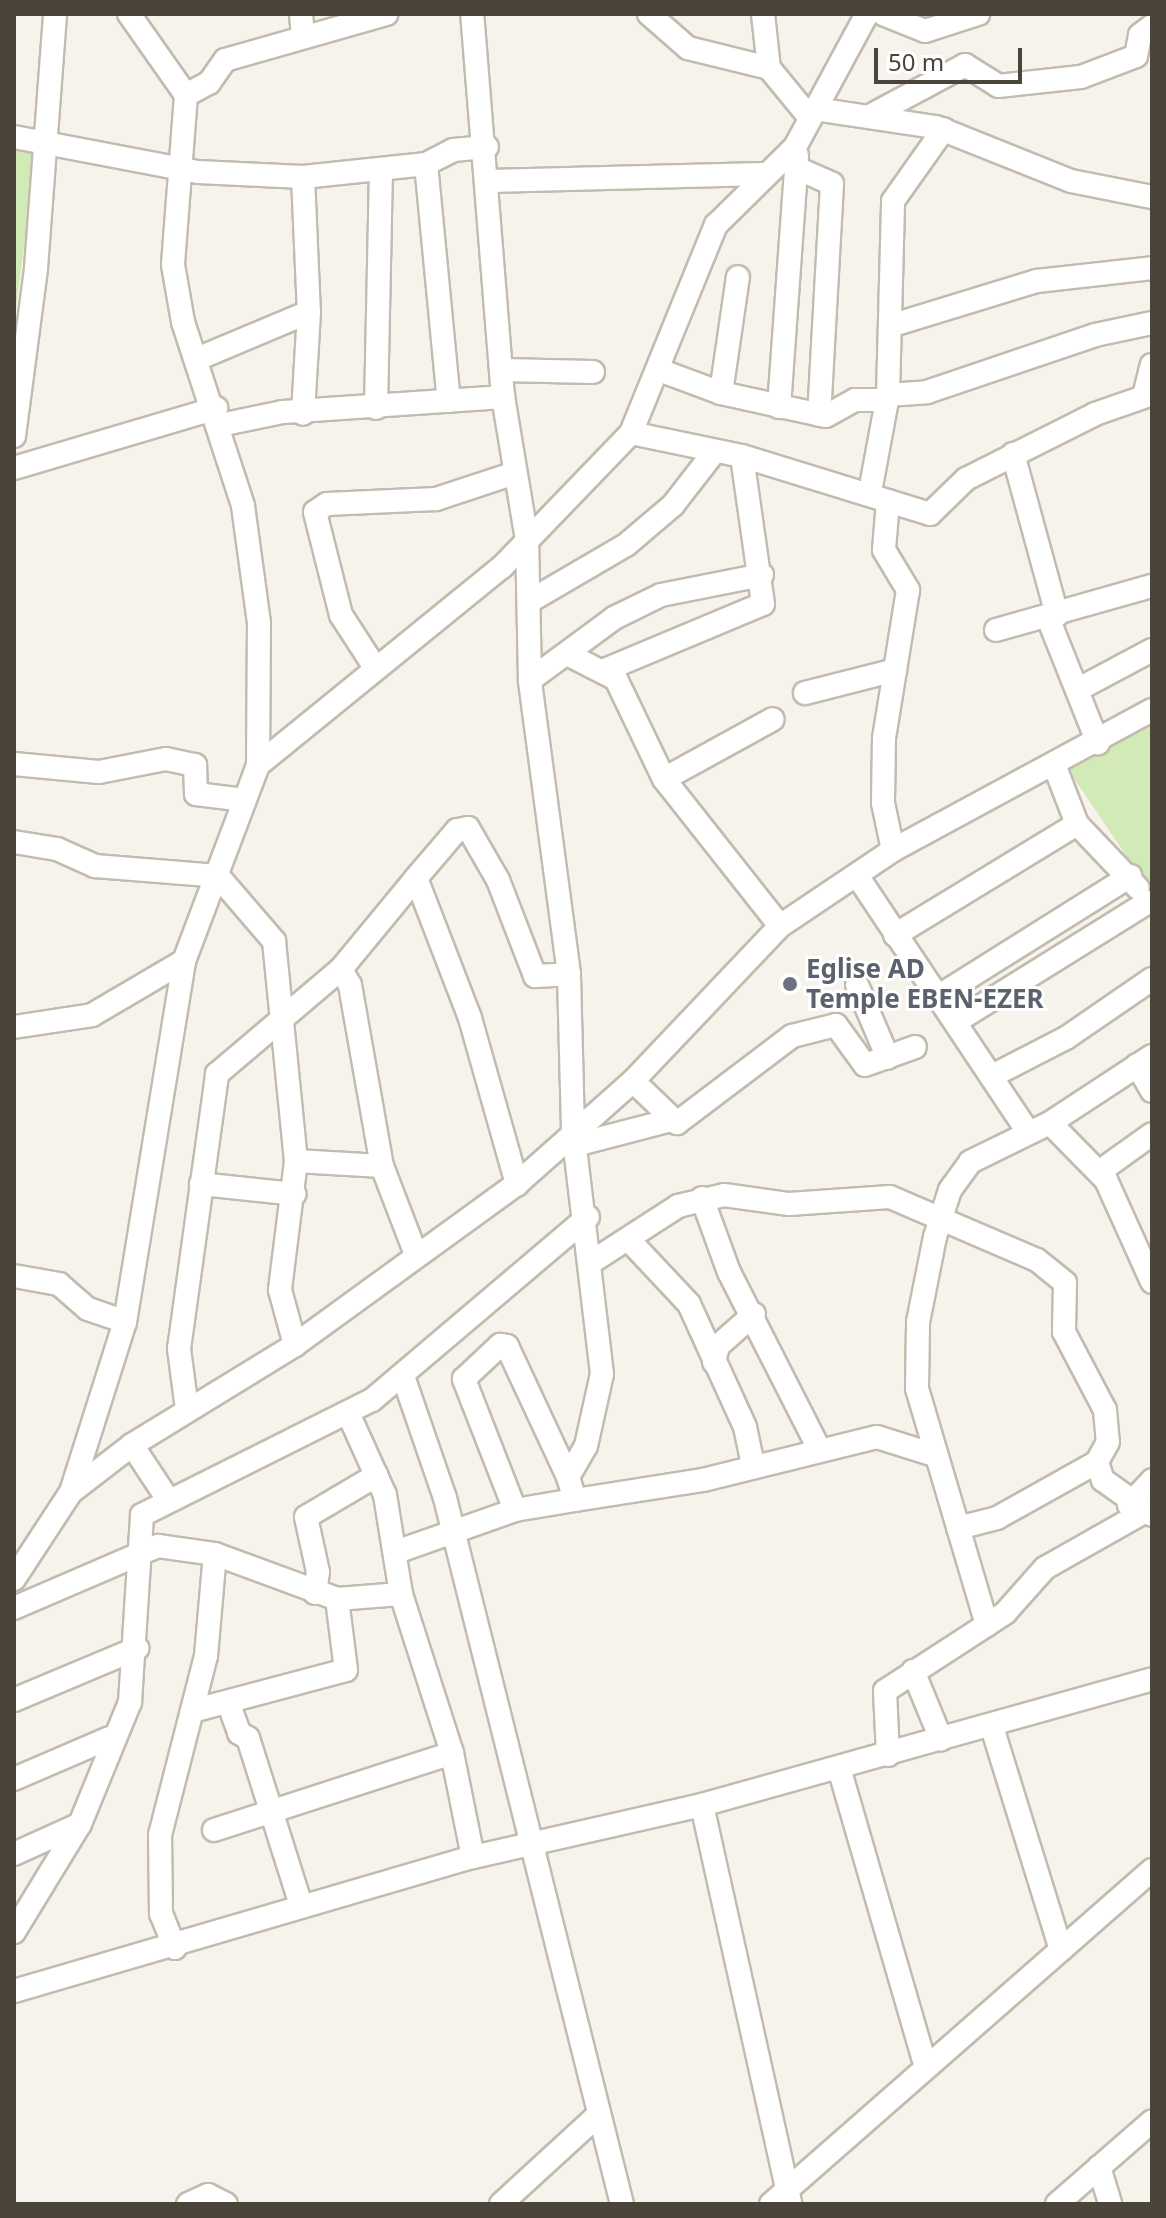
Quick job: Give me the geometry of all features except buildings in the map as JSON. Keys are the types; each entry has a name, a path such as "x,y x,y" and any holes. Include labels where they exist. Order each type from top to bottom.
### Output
{"street":[{"path":"14,436 55,14"},
{"path":"14,1579 71,1492 125,1322 184,961 258,765 257,610 243,506 218,416 176,294 176,165 186,95 129,14"},
{"path":"472,14 491,181 503,397 527,540 530,680 550,787 569,974 574,1137 593,1261 598,1408 568,1477"},
{"path":"649,14 688,48 769,68 813,113 870,116 944,129 1071,181 1152,197"},
{"path":"763,14 769,68"},
{"path":"779,407 797,158 813,113 867,14"},
{"path":"883,14 925,31 978,14"},
{"path":"186,95 209,83 225,60 302,25 379,15"},
{"path":"870,116 965,65 998,86 1081,77 1136,56 1140,35 1152,26"},
{"path":"893,850 884,751 908,590 884,550 879,497 893,325 893,201 944,129"},
{"path":"14,137 176,165 303,177 426,164 453,150 487,147"},
{"path":"491,181 761,174 797,158"},
{"path":"797,158 832,184 819,415"},
{"path":"426,164 449,401"},
{"path":"376,408 381,169"},
{"path":"258,765 527,540 631,433 659,370 705,247 761,174"},
{"path":"303,177 309,312 303,414"},
{"path":"893,325 1037,281 1152,268"},
{"path":"721,393 738,277"},
{"path":"197,359 309,312"},
{"path":"659,370 721,393 819,415 833,415 855,400 927,392 1152,323"},
{"path":"631,433 742,456 934,514 958,484 1013,454 1148,395 1152,365"},
{"path":"502,370 593,372"},
{"path":"14,468 218,416 303,414 503,397"},
{"path":"530,601 626,545 673,505 715,451"},
{"path":"1013,454 1052,617 1098,743"},
{"path":"605,670 757,608 765,597 742,456"},
{"path":"374,666 341,615 315,512 327,504 436,499 515,473"},
{"path":"530,680 614,618 661,595 762,575"},
{"path":"996,630 1052,617 1152,586"},
{"path":"1077,690 1152,650"},
{"path":"567,654 605,670 622,688 664,779 780,926"},
{"path":"805,693 895,670"},
{"path":"71,1492 132,1445 295,1345 415,1252 517,1184 574,1137 633,1081 780,926 858,877 893,850 1055,767 1152,710"},
{"path":"664,779 773,719"},
{"path":"14,764 99,772 166,759 195,765 196,794 245,800"},
{"path":"957,1021 1150,906 1130,876 1077,824 1055,767"},
{"path":"895,935 1077,824"},
{"path":"187,1409 179,1349 217,1074 282,1024 341,969 457,830 468,828 498,880 535,976 569,974"},
{"path":"14,842 57,849 95,866 218,876 274,941 296,1161 280,1290 295,1345"},
{"path":"939,996 1130,876"},
{"path":"858,877 957,1021 1028,1132"},
{"path":"416,878 470,1018 517,1184"},
{"path":"14,1027 92,1015 184,961"},
{"path":"341,969 350,985 382,1166 415,1252"},
{"path":"992,1076 1066,1038 1152,979"},
{"path":"857,985 888,1058"},
{"path":"574,1137 684,1119 781,1042 820,1028 840,1027 865,1065 915,1047"},
{"path":"987,1625 934,1455 916,1354 941,1221 956,1178 970,1162 1050,1123 1144,1061 1152,1091"},
{"path":"633,1081 667,1121"},
{"path":"1050,1123 1099,1172 1146,1248 1152,1282"},
{"path":"1099,1172 1152,1134"},
{"path":"296,1161 382,1166"},
{"path":"201,1184 294,1194"},
{"path":"593,1261 702,1198 789,1204 874,1194 1037,1260 1063,1280 1064,1332 1108,1421 1097,1462 1106,1485 1142,1511"},
{"path":"702,1198 818,1447"},
{"path":"14,1932 80,1824 109,1738 130,1702 138,1648 142,1515 167,1498 348,1413 403,1376 588,1217"},
{"path":"628,1239 689,1304 753,1464"},
{"path":"14,1276 59,1284 88,1309 125,1322"},
{"path":"714,1362 718,1346 754,1314"},
{"path":"515,1510 464,1382 500,1345 507,1346 568,1477 575,1500"},
{"path":"403,1376 453,1534 527,1846 622,2204"},
{"path":"348,1413 377,1475 396,1552 401,1594 452,1753 473,1857"},
{"path":"396,1552 515,1510 575,1500 602,1500 818,1447 877,1437 934,1455"},
{"path":"132,1445 167,1498"},
{"path":"958,1528 997,1518 1097,1462"},
{"path":"315,1593 308,1513 377,1475"},
{"path":"888,1755 885,1691 987,1625 1045,1568 1142,1511 1152,1480"},
{"path":"14,1608 141,1555 174,1546 215,1554 337,1599 401,1594"},
{"path":"175,1948 161,1914 157,1865 206,1656 215,1554"},
{"path":"192,1711 346,1670 337,1599"},
{"path":"14,1700 138,1648"},
{"path":"913,1671 941,1739"},
{"path":"14,1991 175,1948 301,1905 473,1857 702,1805 992,1727 1152,1679"},
{"path":"228,1702 239,1733 248,1738 267,1815 301,1905"},
{"path":"992,1727 1061,1950"},
{"path":"14,1779 109,1738"},
{"path":"214,1830 452,1753"},
{"path":"839,1768 925,2064"},
{"path":"702,1805 782,2199"},
{"path":"14,1854 80,1824"},
{"path":"782,2199 925,2064 1152,1870"},
{"path":"501,2204 597,2116"},
{"path":"1057,2204 1152,2121"},
{"path":"1099,2167 1110,2204"},
{"path":"188,2204 208,2195 226,2204"}],"green space":[{"path":"14,141 38,144 14,322"},
{"path":"1152,708 1152,894 1067,768"}],"place":[{"name":"Eglise AD Temple EBEN-EZER","path":"790,984"}]}
